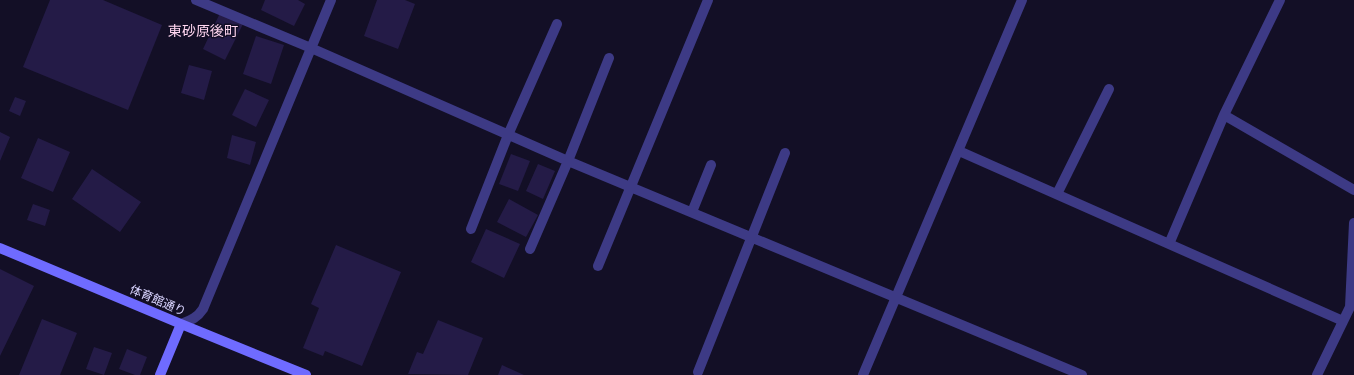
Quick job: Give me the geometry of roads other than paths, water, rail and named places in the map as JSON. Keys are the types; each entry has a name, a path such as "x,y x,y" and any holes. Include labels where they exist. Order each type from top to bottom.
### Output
{"street":[{"path":"196,0 311,48 568,161 1082,375"},
{"path":"160,375 181,324 193,320 203,309 331,0"},
{"path":"598,266 708,0"},
{"path":"863,375 1022,0"},
{"path":"1169,244 1224,115 1280,0"},
{"path":"471,229 508,135 557,24"},
{"path":"530,249 568,161 609,58"},
{"path":"1057,194 1109,89"},
{"path":"1224,115 1354,190"},
{"path":"959,150 1343,321"},
{"path":"698,372 785,152"},
{"path":"692,212 711,165"},
{"path":"1317,375 1343,321 1352,307 1354,223"},
{"name":"体育館通り","path":"0,248 306,375"}],"district":[{"name":"東砂原後町","path":"203,30"}]}
